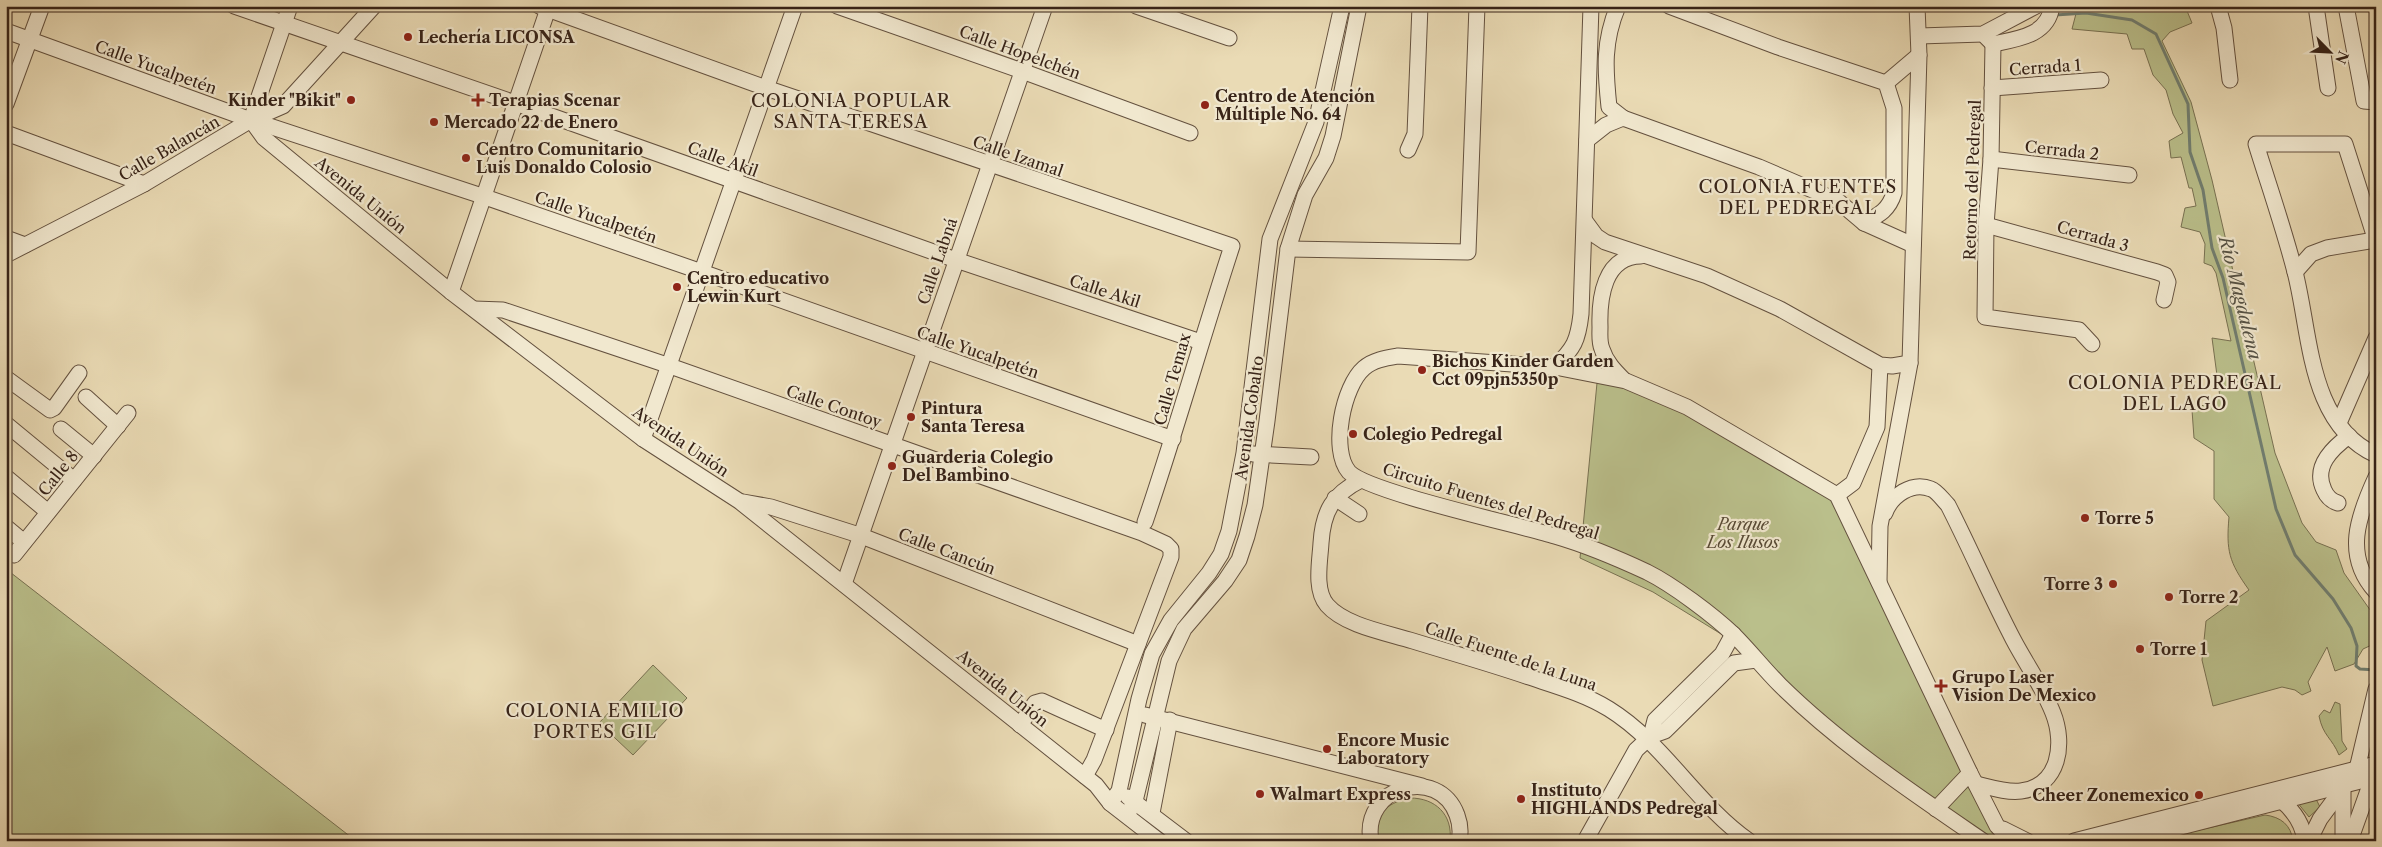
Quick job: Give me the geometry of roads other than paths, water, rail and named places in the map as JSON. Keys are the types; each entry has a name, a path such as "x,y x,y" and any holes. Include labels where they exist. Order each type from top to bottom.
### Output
{"street":[{"path":"6,104 42,6"},
{"name":"Calle Akil","path":"234,6 515,103 956,260 1201,342"},
{"path":"251,120 290,6"},
{"name":"Calle Balancán","path":"6,255 144,184 251,120 283,106 374,6"},
{"path":"643,439 795,6"},
{"name":"Calle Hopelchén","path":"837,6 1022,70 1190,134"},
{"name":"Calle Labná","path":"844,584 859,535 1045,6"},
{"path":"1136,6 1229,38"},
{"name":"Avenida Cobalto","path":"1110,803 1119,790 1152,654 1171,620 1209,573 1221,554 1229,531 1244,453 1270,239 1316,122 1342,6"},
{"name":"Avenida Cobalto","path":"1127,815 1135,801 1168,662 1184,629 1225,581 1239,560 1255,505 1288,249 1305,195 1326,158 1333,136 1359,6"},
{"path":"1408,150 1415,134 1420,6"},
{"path":"1288,249 1468,252 1476,6"},
{"path":"1555,367 1574,348 1578,338 1581,314 1592,6"},
{"path":"1618,6 1610,25 1605,60 1609,107 1623,118 1760,167 1838,201 1864,224 1913,245"},
{"path":"1669,6 1886,83"},
{"path":"1879,585 1880,526 1910,363 1919,55 1917,6"},
{"path":"1988,39 2006,24 2036,6"},
{"path":"2218,6 2224,28 2230,80"},
{"path":"2316,6 2328,88"},
{"path":"2346,6 2364,102 2376,102"},
{"path":"451,292 546,7"},
{"name":"Calle Izamal","path":"546,7 766,88 1232,246"},
{"path":"1919,36 2021,40 2036,32 2052,9"},
{"name":"Calle Yucalpetén","path":"6,31 251,120 482,196 702,272 1174,439"},
{"name":"Retorno del Pedregal","path":"1988,39 1992,88 1991,159 1986,225 1985,317 2079,330 2092,344"},
{"path":"1886,83 1919,55"},
{"name":"Cerrada 1","path":"1992,88 2101,80"},
{"path":"1864,224 1882,214 1890,204 1894,192 1894,108 1886,83"},
{"path":"1587,140 1606,125 1623,118"},
{"name":"Avenida Unión","path":"251,120 264,138 451,292 643,439 739,501 1091,781 1110,803 1159,841"},
{"path":"6,133 144,184"},
{"path":"2295,272 2311,254 2327,248 2375,241 2345,144 2256,144 2295,272 2318,387 2348,436 2362,449 2376,455"},
{"name":"Cerrada 2","path":"1991,159 2129,175"},
{"path":"1585,221 1596,236 1605,242 1642,256 1707,276 1780,309 1880,364 1892,366 1910,363"},
{"name":"Cerrada 3","path":"1986,225 2165,275 2168,282 2164,300"},
{"path":"6,238 25,245"},
{"name":"Calle Temax","path":"1145,522 1174,439 1201,342 1232,246"},
{"path":"1626,381 1609,364 1601,346 1600,318 1604,285 1610,271 1618,264 1630,258 1642,256"},
{"name":"Calle Contoy","path":"474,309 503,310 670,366 1166,544 1171,550 1171,557 1138,644"},
{"path":"2339,423 2376,338"},
{"name":"Circuito Fuentes del Pedregal","path":"1837,495 1687,407 1626,381 1555,367 1398,356 1378,360 1365,367 1348,391 1340,438 1340,452 1344,466 1351,474 1361,480 1405,495 1557,536 1607,554 1650,574 1703,610 1733,634 1780,685 1860,754 1983,841"},
{"path":"1880,364 1877,426 1853,482 1837,495 1973,779 1997,826 2011,841"},
{"path":"6,378 50,410 54,408 79,372"},
{"path":"86,398 118,426"},
{"name":"Calle 8","path":"14,555 128,413"},
{"path":"6,424 74,480"},
{"path":"61,430 94,456"},
{"path":"2338,503 2325,494 2320,479 2320,470 2330,453 2348,436"},
{"path":"1244,453 1311,457"},
{"path":"6,477 48,512"},
{"path":"2376,477 2362,510 2356,540 2362,572 2366,581 2376,592"},
{"name":"Calle Fuente de la Luna","path":"1361,480 1344,489 1335,498 1326,515 1322,534 1320,588 1326,604 1342,617 1373,629 1539,680 1582,696 1609,709 1648,738 1729,827 1749,841"},
{"path":"1880,526 1892,500 1898,494 1910,489 1921,486 1932,489 1948,505 2013,638 2053,712 2059,731 2059,749 2057,763 2050,775 2036,786 2021,791 1973,779"},
{"path":"1335,498 1360,514"},
{"name":"Calle Cancún","path":"739,501 771,507 859,535 1138,644"},
{"path":"6,528 24,542"},
{"path":"1648,738 1655,720 1722,654 1733,634"},
{"path":"1091,781 1094,760 1138,644"},
{"path":"1585,841 1636,750 1648,738 1665,731 1734,664 1756,660"},
{"path":"2309,841 2320,819 2343,783 2358,770 2376,689"},
{"path":"1020,725 1035,703 1042,701 1106,730"},
{"path":"1136,714 1170,720 1435,791 1446,799 1455,810 1460,822 1459,841"},
{"path":"1152,814 1170,720"},
{"path":"2358,770 2375,770"},
{"path":"2074,841 2322,784 2343,783 2375,770"},
{"path":"2350,841 2375,770"},
{"path":"1936,809 1973,779"},
{"name":"Avenida Unión","path":"1091,781 1119,790 1186,841"},
{"path":"2343,783 2343,841"},
{"path":"2126,841 2281,800 2322,784"},
{"path":"2320,819 2323,808 2322,784"},
{"path":"1371,841 1369,832 1372,817 1379,803 1392,792 1406,787 1422,786"},
{"path":"2281,800 2295,814 2305,841"},
{"path":"1997,826 2027,841"}],"waterway":[{"name":"Río Magdalena","path":"2055,15 2086,13 2132,20 2156,34 2188,104 2190,152 2203,190 2212,248 2223,278 2276,509 2295,555 2333,599 2351,628 2357,646 2356,666 2360,669 2376,670"}],"place":[{"name":"Lechería LICONSA","path":"408,37"},
{"name":"Kinder \"Bikit\"","path":"351,100"},
{"name":"Terapias Scenar","path":"478,100"},
{"name":"Centro de Atención Múltiple No. 64","path":"1205,105"},
{"name":"Mercado 22 de Enero","path":"434,122"},
{"name":"Centro Comunitario Luis Donaldo Colosio","path":"466,158"},
{"name":"Centro educativo Lewin Kurt","path":"677,287"},
{"name":"Bichos Kinder Garden Cct 09pjn5350p","path":"1422,370"},
{"name":"Pintura Santa Teresa","path":"911,417"},
{"name":"Colegio Pedregal","path":"1353,434"},
{"name":"Guarderia Colegio Del Bambino","path":"892,466"},
{"name":"Torre 5","path":"2085,518"},
{"name":"Torre 3","path":"2113,584"},
{"name":"Torre 2","path":"2169,597"},
{"name":"Torre 1","path":"2140,649"},
{"name":"Grupo Laser Vision De Mexico","path":"1941,686"},
{"name":"Encore Music Laboratory","path":"1327,749"},
{"name":"Walmart Express","path":"1260,794"},
{"name":"Cheer Zonemexico","path":"2199,795"},
{"name":"Instituto HIGHLANDS Pedregal","path":"1521,799"}],"district":[{"name":"COLONIA POPULAR SANTA TERESA","path":"851,111"},
{"name":"COLONIA FUENTES DEL PEDREGAL","path":"1798,197"},
{"name":"COLONIA PEDREGAL DEL LAGO","path":"2175,393"},
{"name":"COLONIA EMILIO PORTES GIL","path":"595,721"}],"park label":[{"name":"Parque Los Ilusos","path":"1743,533"}]}
